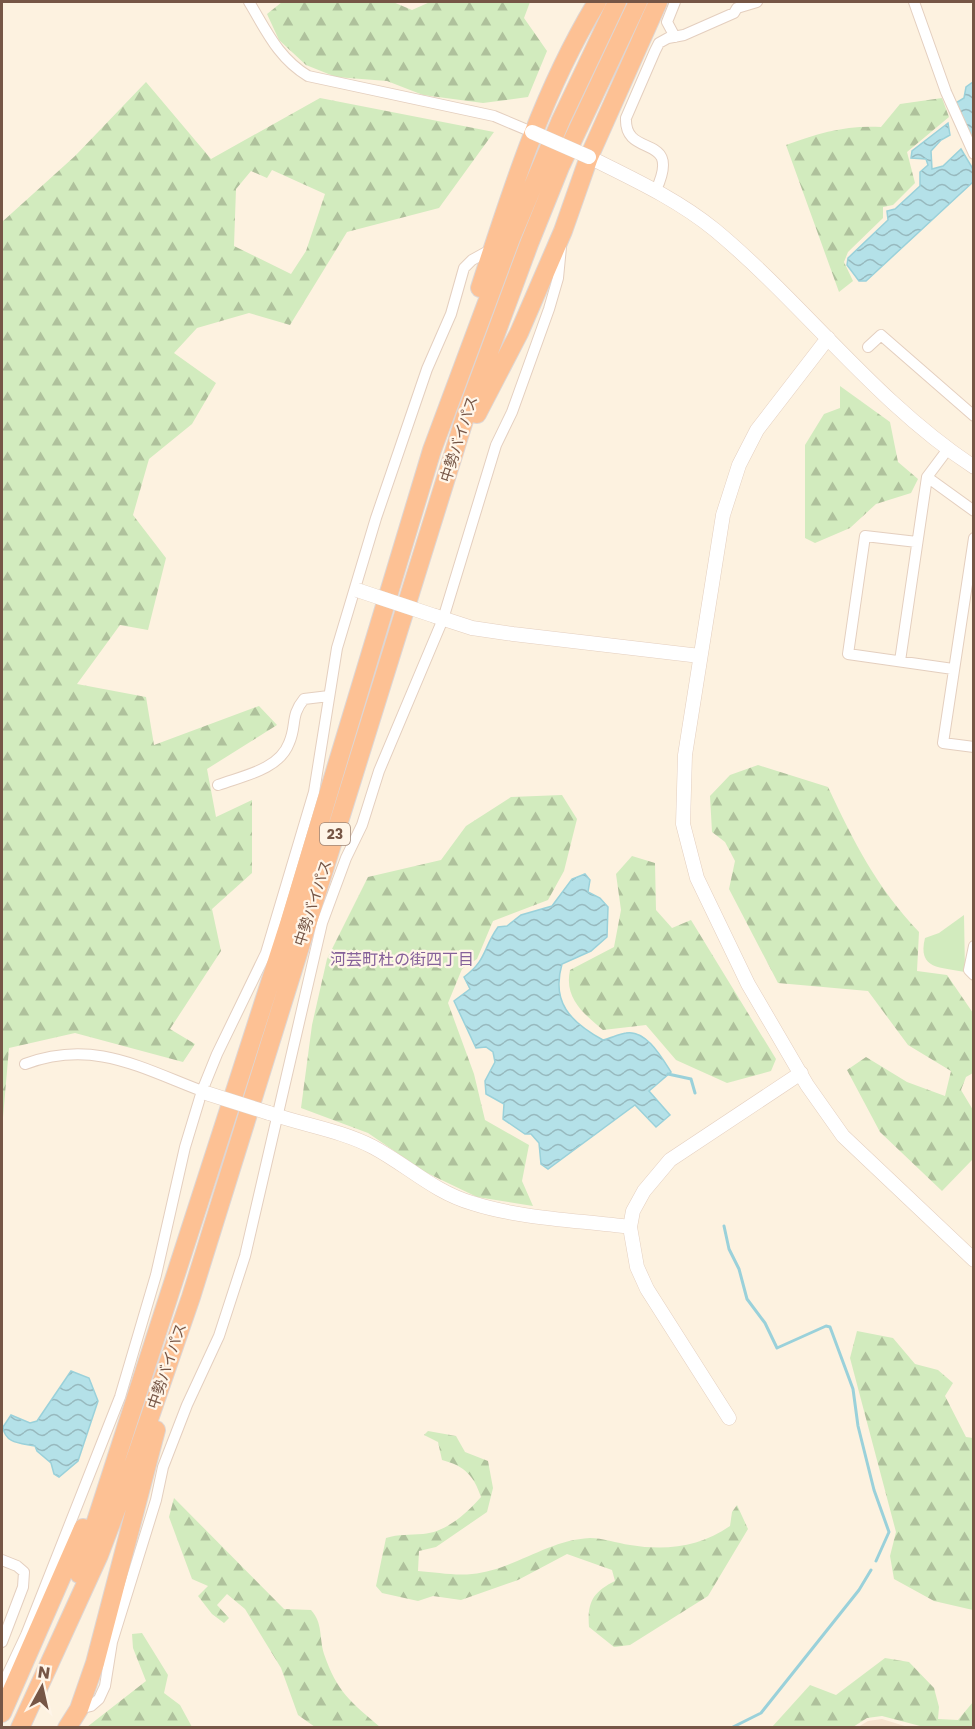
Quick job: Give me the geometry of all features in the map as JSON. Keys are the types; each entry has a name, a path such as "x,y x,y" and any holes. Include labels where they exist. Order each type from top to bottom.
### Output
{"highway":[{"path":"432,450 447,384 532,132 548,94 597,2"},
{"name":"中勢バイパス","path":"45,1672 98,1520 289,924 432,450 515,229 561,120 617,2"},
{"name":"中勢バイパス","path":"20,1728 99,1555 191,1297 451,464 529,244 573,139 638,2"},
{"path":"451,464 519,333 563,231 589,157 658,2"},
{"path":"67,1728 79,1709 131,1534 191,1297"},
{"path":"2,1713 89,1515 136,1398"}],"street":[{"path":"249,2 278,51 296,69 308,76 495,116 589,157 656,190 715,230 781,290 880,392 948,449 971,461"},
{"path":"675,2 667,22 675,37"},
{"path":"656,190 664,170 663,159 655,148 633,139 627,131 626,118 659,43 757,2"},
{"path":"914,2 946,92 974,154"},
{"path":"79,1709 91,1706 99,1699 105,1686 112,1642 156,1500 163,1467 187,1405 219,1336 245,1256 274,1115 322,923 346,858 362,825 379,771 439,618 496,445 512,412 549,309 558,278 563,231"},
{"path":"2,1686 26,1635 120,1397 141,1331 185,1147 216,1054 266,952 314,792 337,648 428,369 451,314 464,268 492,249"},
{"path":"868,347 881,335 974,416"},
{"path":"828,338 757,430 739,465 723,515 682,780 683,824 697,878 748,984 813,1095 843,1136 974,1260"},
{"path":"900,661 927,477 948,449"},
{"path":"927,477 974,511"},
{"path":"917,542 865,536 848,654 953,669"},
{"path":"974,538 943,743 974,747"},
{"path":"355,590 472,628 700,656"},
{"path":"218,785 278,760 289,744 295,710 304,699 329,696"},
{"path":"974,946 969,970 974,975"},
{"path":"25,1064 50,1055 87,1053 117,1058 204,1092 349,1137 374,1148 434,1187 471,1203 498,1210 630,1227"},
{"path":"729,1419 647,1289 637,1268 630,1227 633,1211 644,1191 670,1160 801,1073"},
{"path":"2,1560 17,1566 24,1572 24,1587 2,1642"}],"shaded area":[{"path":"882,1719 908,1727 858,1727 868,1721"}],"green space":[{"path":"282,2 393,2 412,10 430,2 530,2 524,18 547,51 528,97 483,103 423,95 387,81 336,77 306,65 279,40 267,14"},
{"path":"146,82 211,159 320,98 494,132 439,208 347,232 290,325 249,313 197,328 174,353 216,383 192,424 149,459 133,515 166,558 148,630 120,625 77,684 146,697 154,745 259,706 277,725 207,769 216,817 252,800 252,873 212,909 221,951 170,1029 195,1044 183,1062 75,1033 9,1048 2,1129 2,222 75,156","holes":["272,170 325,194 306,251 291,274 234,246 236,189 251,171 267,178"]},
{"path":"942,98 949,117 907,152 915,183 893,205 883,207 883,218 848,252 844,262 853,281 839,292 786,145 833,131 856,127 881,127 900,104"},
{"path":"840,386 890,422 898,462 918,479 911,493 876,504 850,528 815,543 805,538 805,445 824,414 840,408"},
{"path":"758,765 828,787 878,881 919,932 917,971 947,975 973,1013 973,1073 966,1077 961,1090 973,1110 973,1159 942,1191 880,1132 847,1070 866,1057 907,1082 945,1096 951,1071 908,1045 868,991 778,983 729,889 735,861 725,842 712,832 710,796 730,775"},
{"path":"562,795 577,819 564,871 548,900 493,921 477,959 462,969 448,1003 474,1074 485,1120 529,1145 522,1181 533,1206 477,1197 425,1172 368,1133 301,1108 312,1025 327,959 368,877 441,860 466,826 511,797"},
{"path":"632,856 655,863 656,910 672,928 691,920 776,1059 771,1071 727,1083 676,1060 646,1025 603,1030 577,1004 570,989 570,970 614,947 621,910 616,874"},
{"path":"964,915 965,972 928,962 923,948 925,938 939,933"},
{"path":"857,1331 893,1338 915,1364 938,1370 953,1383 945,1396 966,1437 973,1438 973,1610 934,1601 894,1579 890,1556 896,1532 850,1358"},
{"path":"428,1431 456,1436 465,1452 488,1461 493,1488 487,1512 436,1547 419,1551 418,1571 472,1574 502,1567 559,1544 590,1538 643,1547 682,1546 707,1539 730,1526 732,1512 737,1505 748,1529 708,1596 630,1645 614,1647 589,1627 589,1611 593,1599 601,1589 615,1581 612,1570 567,1554 518,1580 461,1600 433,1596 418,1601 382,1593 376,1586 386,1538 440,1530 462,1516 481,1497 468,1473 457,1465 442,1460 438,1442 424,1435"},
{"path":"174,1498 284,1609 311,1610 317,1620 322,1648 334,1678 353,1703 380,1727 315,1727 298,1715 281,1668 245,1609 227,1594 217,1605 229,1618 224,1623 212,1614 198,1596 208,1586 192,1579 169,1517"},
{"path":"142,1633 168,1675 164,1693 180,1705 192,1727 87,1727 146,1681 133,1648 132,1634"},
{"path":"885,1658 909,1662 934,1688 939,1707 938,1719 958,1720 973,1702 973,1727 924,1727 882,1716 867,1718 853,1727 772,1727 810,1685 836,1695"}],"water":[{"path":"973,82 973,145 954,104 964,98 966,87"},
{"path":"948,123 950,135 941,140 931,151 932,169 943,166 961,149 973,169 973,182 866,281 859,281 847,265 848,258 888,220 887,211 895,209 920,186 920,172 928,165 926,159 911,158 912,151"},
{"path":"585,874 590,880 588,892 600,898 608,907 607,937 591,951 562,964 559,977 561,1000 581,1026 603,1040 633,1033 640,1035 653,1046 671,1072 649,1091 670,1115 656,1127 635,1105 548,1169 541,1164 539,1143 531,1134 525,1134 503,1119 504,1104 486,1094 485,1081 495,1062 493,1052 486,1047 476,1048 454,1001 470,989 464,977 477,965 498,927 507,926 521,915 552,906 572,879"},
{"path":"71,1371 89,1378 98,1401 78,1461 59,1477 54,1474 51,1463 37,1451 35,1446 10,1440 4,1433 3,1427 11,1415 30,1423 37,1421"}],"waterway":[{"path":"668,1074 691,1079 695,1093"},
{"path":"724,1226 729,1249 739,1269 747,1299 765,1323 777,1348 826,1326 830,1327 853,1389 858,1426 874,1490 889,1532 876,1561"},
{"path":"731,1728 761,1713 859,1590 871,1570"}],"district":[{"name":"河芸町杜の街四丁目","path":"402,959"}]}
